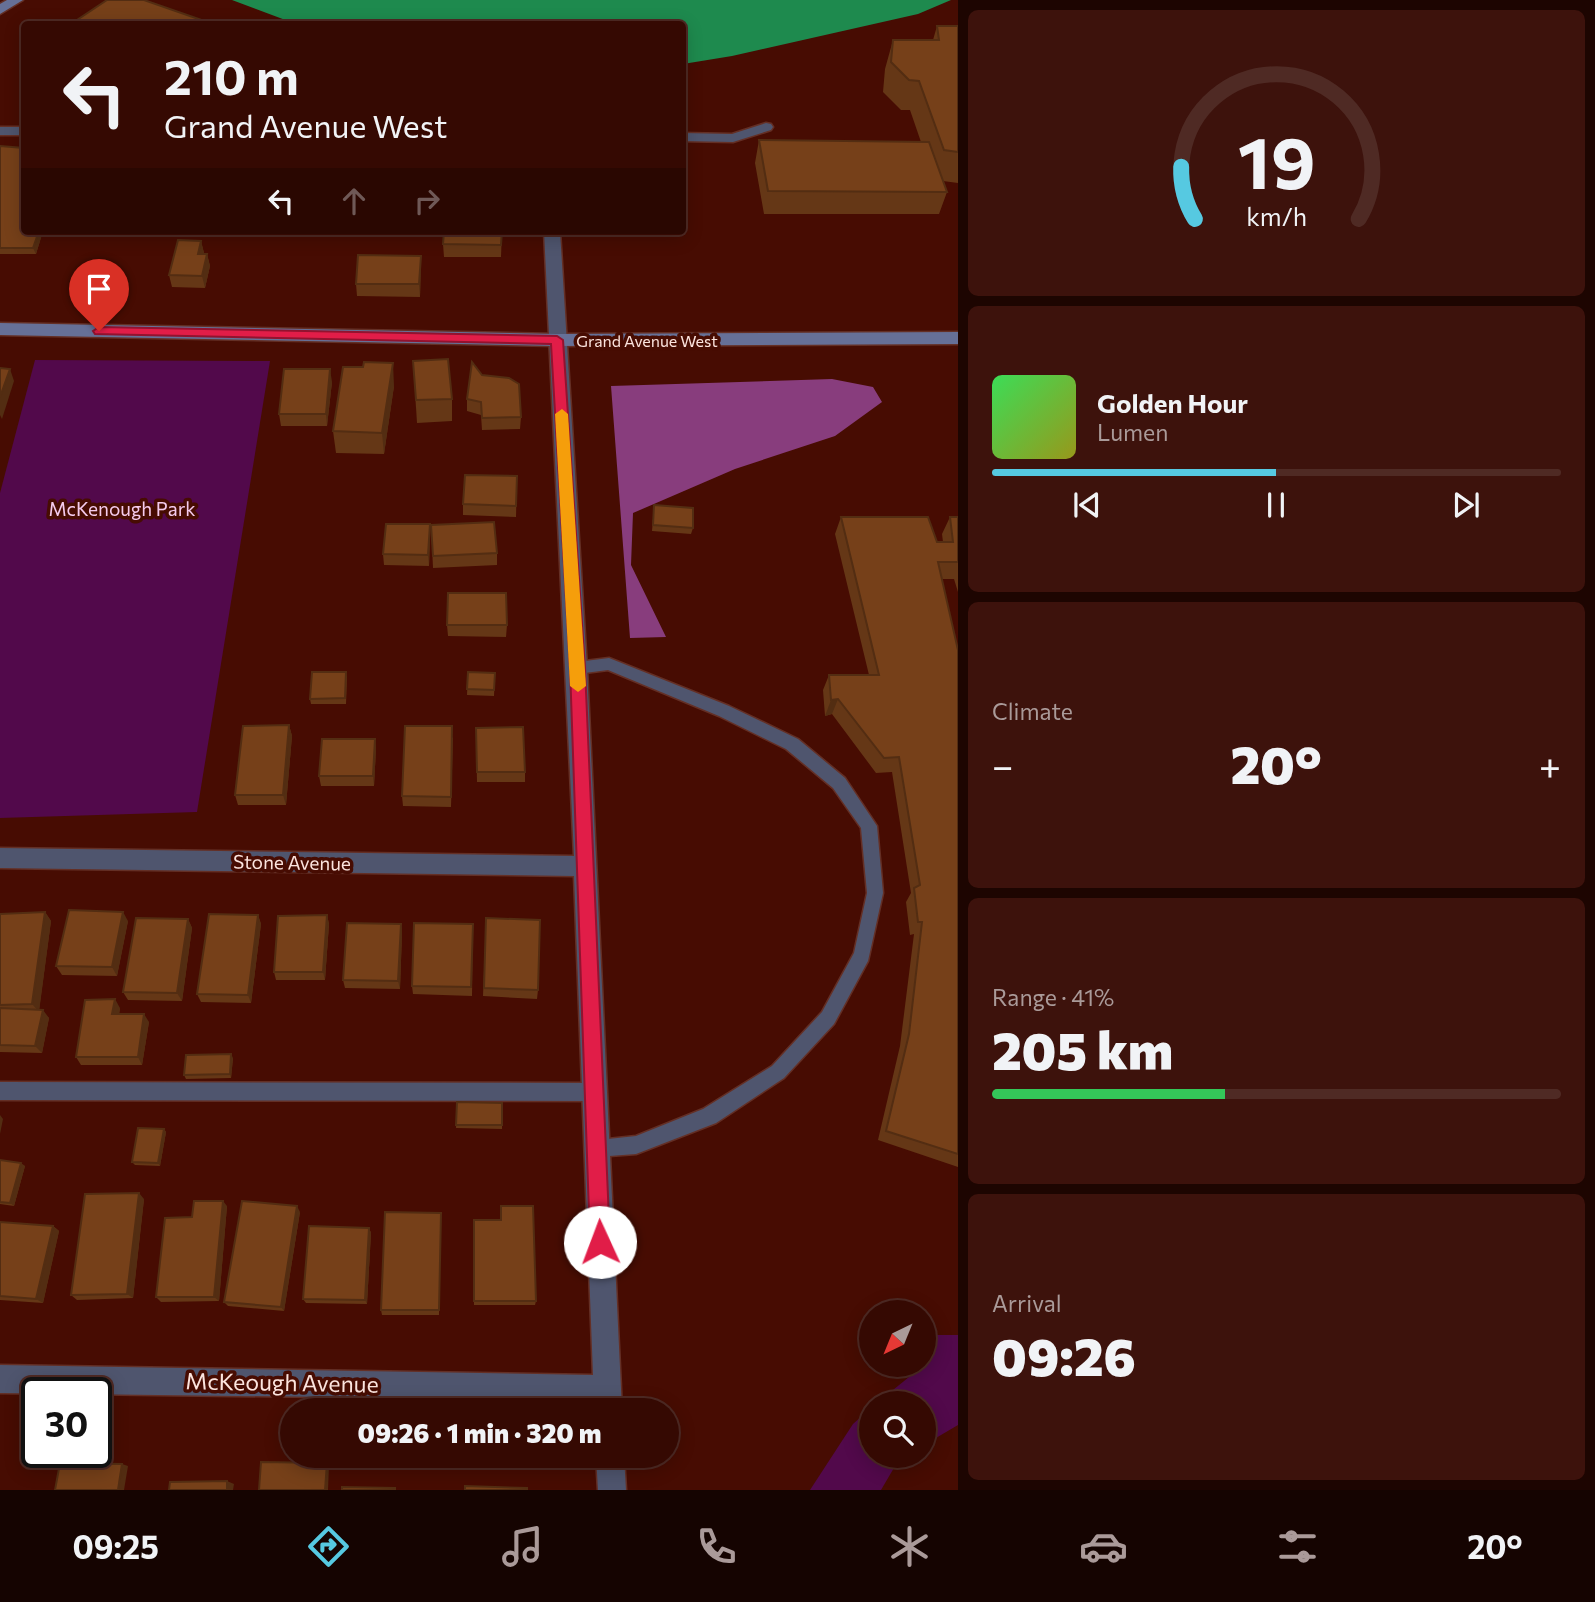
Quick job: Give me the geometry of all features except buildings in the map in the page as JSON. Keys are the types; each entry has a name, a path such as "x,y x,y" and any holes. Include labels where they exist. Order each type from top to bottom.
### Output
{"main road":[{"path":"0,10 16,0"},
{"name":"Grand Avenue West","path":"0,329 557,340 958,338"}],"street":[{"path":"686,137 733,138 766,127"},
{"path":"0,131 21,131"},
{"path":"552,235 577,668 607,1398"},
{"name":"Stone Avenue","path":"0,858 585,866"},
{"name":"McKeough Avenue","path":"0,1379 571,1386 602,1398"},
{"path":"611,1468 612,1490"}],"lane":[{"path":"577,668 609,664 724,711 792,744 839,783 869,826 875,893 862,956 828,1018 778,1072 709,1116 636,1145 596,1148"},
{"path":"0,1091 594,1092"}],"green space":[{"name":"McKenough Park","path":"35,360 270,361 197,812 0,818 0,493"},
{"path":"936,1335 958,1335 958,1425 936,1438 936,1391 892,1391 909,1377 936,1377"},
{"path":"859,1419 859,1468 894,1468 881,1490 810,1490"}],"shaded area":[{"path":"232,0 951,0 918,14 732,56 686,64 686,21 288,21"},
{"path":"832,379 873,387 882,402 835,436 735,469 633,513 631,565 666,637 630,638 611,386"}],"slow traffic":[{"path":"562,414 578,686"}],"route":[{"path":"99,331 557,340 577,668 600,1242"}]}
